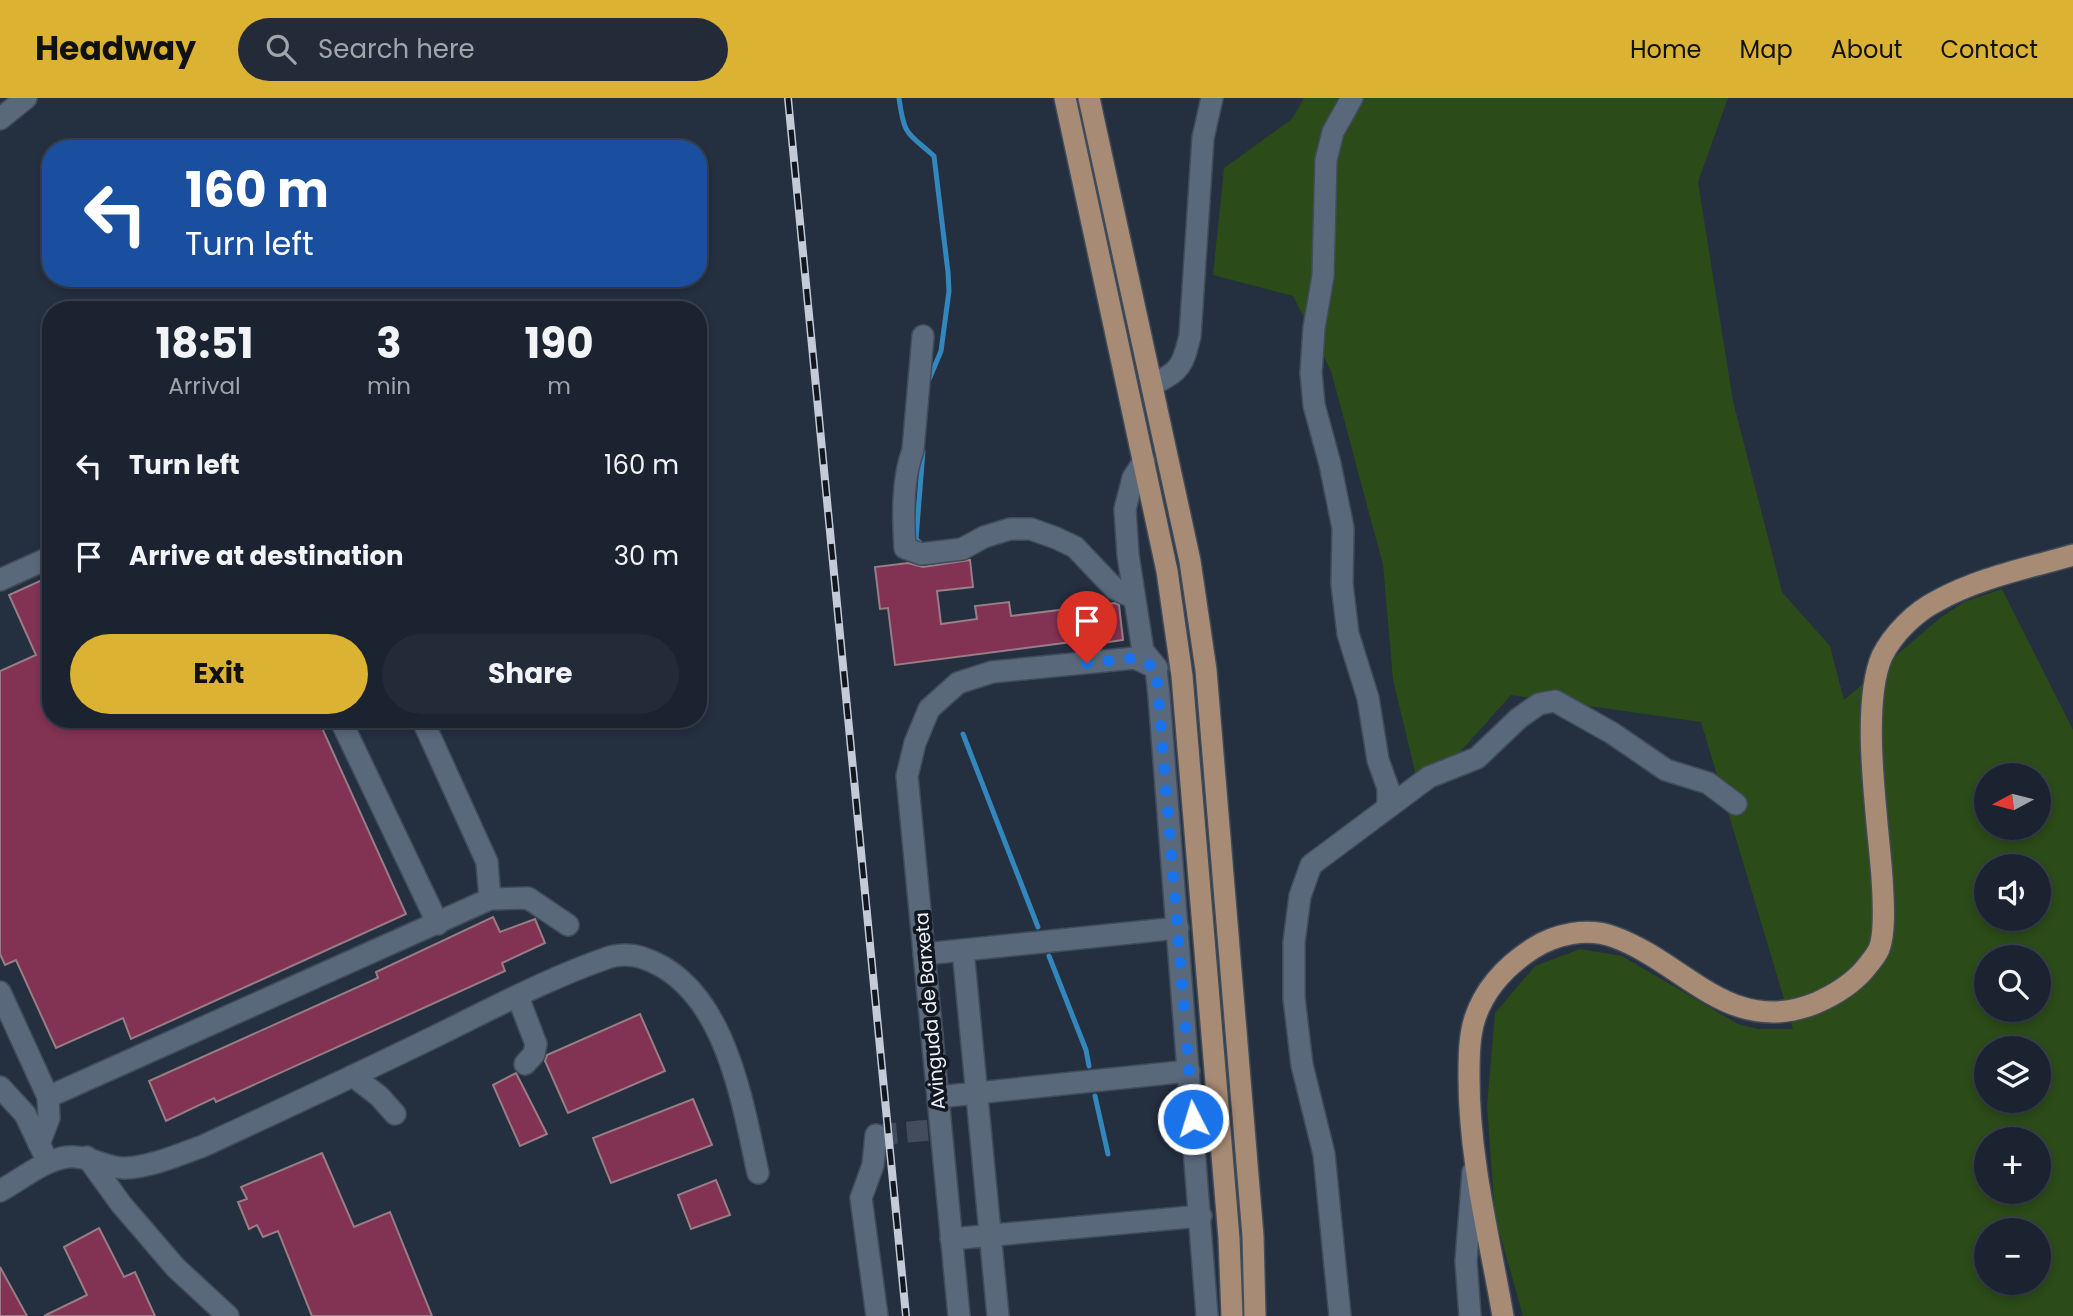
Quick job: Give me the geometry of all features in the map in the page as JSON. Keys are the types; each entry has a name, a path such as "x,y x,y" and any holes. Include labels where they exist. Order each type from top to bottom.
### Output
{"main road":[{"path":"1065,98 1167,571 1182,676 1229,1238 1232,1316"},
{"path":"1089,98 1190,561 1206,670 1253,1236 1255,1316"},
{"path":"1503,1316 1470,1130 1471,1034 1475,1018 1490,987 1513,962 1541,944 1573,933 1612,936 1728,1003 1764,1013 1794,1010 1848,986 1862,973 1880,948 1883,924 1872,741 1875,682 1882,656 1896,635 1934,602 1961,589 2073,555"}],"street":[{"path":"0,119 26,98"},
{"path":"1153,384 1166,378 1183,363 1190,336 1203,138 1212,98"},
{"path":"1352,98 1333,132 1326,160 1322,276 1311,373 1314,405 1343,528 1342,584 1348,634 1368,698 1378,760 1388,788 1388,807"},
{"path":"923,336 913,450 908,464 903,522 905,548 921,554 962,549 984,537 1010,529 1031,529 1074,547 1115,589 1134,598"},
{"path":"1144,461 1133,478 1125,509 1128,555 1143,651 1156,668 1207,1316"},
{"path":"0,580 42,561"},
{"name":"Avinguda de Barxeta","path":"959,1316 907,776 915,743 929,709 958,683 992,672 1135,658 1156,668"},
{"path":"1156,668 1182,676"},
{"path":"1340,1316 1324,1154 1302,1065 1294,998 1294,942 1300,896 1311,865 1429,777 1477,758 1538,704 1555,701 1612,733 1666,769 1708,783 1736,804"},
{"path":"344,728 438,924"},
{"path":"426,728 487,862 490,899"},
{"path":"48,1097 490,899 528,898 568,925"},
{"path":"925,954 1178,928"},
{"path":"963,950 998,1316"},
{"path":"44,1154 87,1157 123,1168 164,1160 203,1146 517,997 609,957 626,955 642,957 677,978 696,995 709,1013 719,1032 734,1076 758,1173"},
{"path":"0,992 48,1097 49,1118 44,1154 0,1191"},
{"path":"517,997 536,1044 534,1054 525,1064"},
{"path":"938,1097 1189,1071"},
{"path":"353,1076 379,1096 395,1114"},
{"path":"0,1087 25,1114 44,1154"},
{"path":"876,1135 873,1165 861,1198 877,1316"},
{"path":"87,1157 121,1204 176,1268 228,1316"},
{"path":"1470,1316 1466,1261 1474,1160"},
{"path":"951,1239 1201,1216"}],"green space":[{"path":"1304,98 1728,98 1698,182 1733,401 1782,592 1830,646 1844,700 1940,618 1964,602 2002,589 2073,730 2073,1316 1523,1316 1495,1216 1487,1106 1495,1013 1535,966 1580,949 1622,956 1738,1024 1758,1029 1793,1029 1701,722 1511,695 1421,796 1393,680 1383,565 1331,371 1293,296 1213,275 1224,168 1292,119"}],"building":[{"path":"970,560 973,587 937,591 941,624 977,619 975,606 1009,602 1011,616 1115,603 1119,605 1123,640 1095,644 1095,639 895,665 888,608 880,609 875,567 908,563 923,567"},
{"path":"42,580 42,728 322,728 406,914 131,1039 123,1018 56,1048 16,960 5,965 0,954 0,671 36,655 9,595"},
{"path":"493,917 500,932 535,919 545,943 502,963 505,971 216,1102 214,1098 166,1121 149,1081 378,978 376,972"},
{"path":"640,1014 665,1071 568,1113 545,1061 547,1055"},
{"path":"516,1073 547,1134 520,1146 493,1085"},
{"path":"693,1099 712,1145 611,1183 593,1138"},
{"path":"322,1153 354,1227 390,1212 432,1316 312,1316 278,1231 263,1237 257,1225 249,1229 238,1202 247,1199 241,1187"},
{"path":"716,1180 730,1215 691,1229 678,1195"},
{"path":"99,1228 124,1277 135,1272 155,1316 44,1316 87,1295 64,1247"},
{"path":"0,1267 27,1316 0,1316"}],"waterway":[{"path":"899,98 908,132 934,156 948,272 949,291 941,351 928,382"},
{"path":"923,451 916,539 923,546"},
{"path":"963,734 1038,927"},
{"path":"1049,956 1086,1050 1089,1066"},
{"path":"1095,1096 1108,1154"}],"tunnel":[{"path":"876,1135 941,1129"}],"railway":[{"path":"788,98 906,1316"}],"route":[{"path":"1087,663 1135,658 1156,668 1193,1119"}]}
